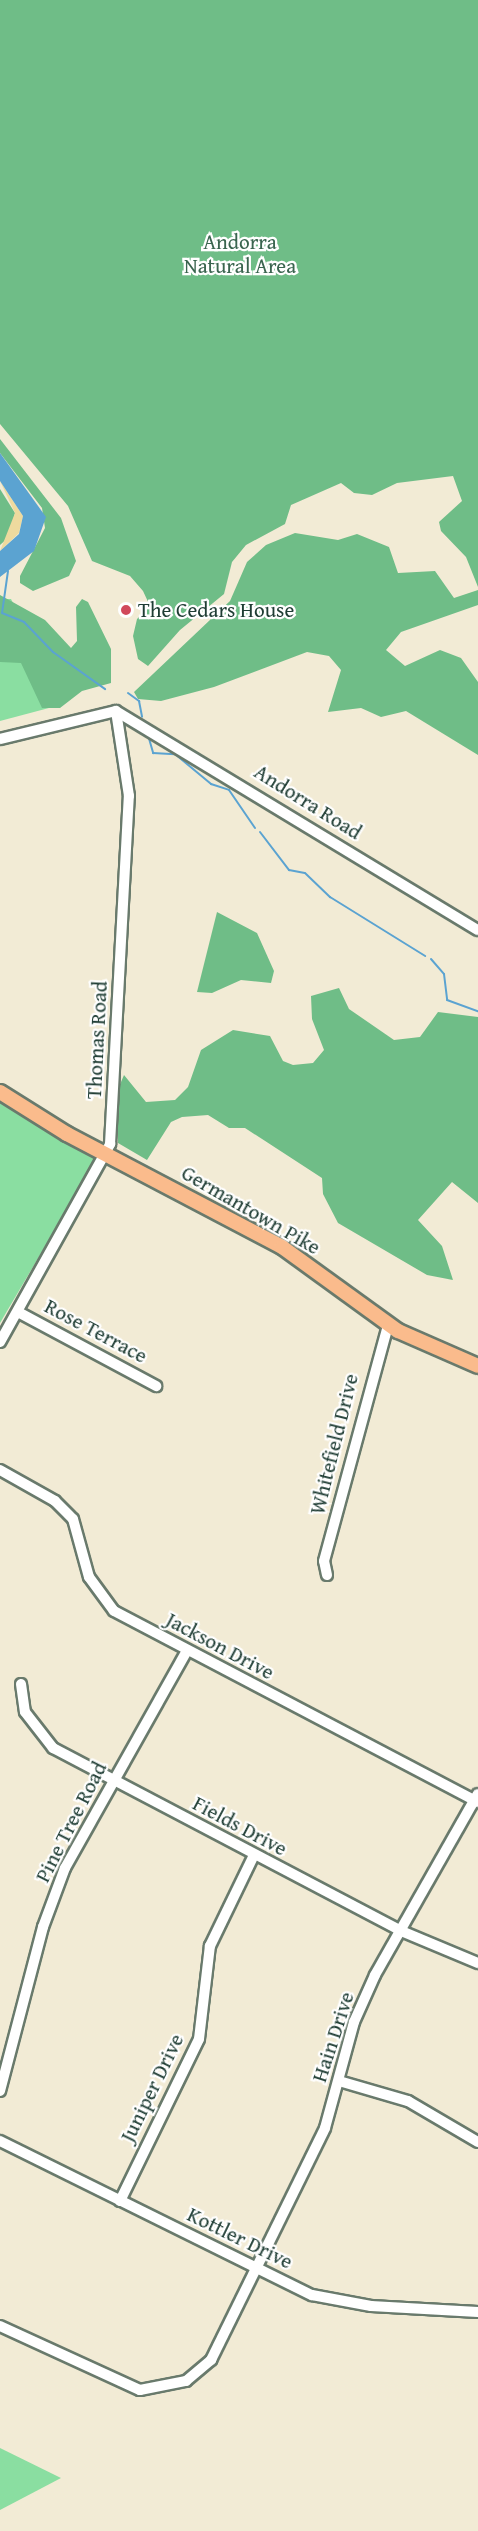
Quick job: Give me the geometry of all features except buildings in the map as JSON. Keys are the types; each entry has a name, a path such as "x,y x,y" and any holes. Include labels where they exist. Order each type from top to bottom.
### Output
{"main road":[{"name":"Germantown Pike","path":"0,1092 108,1155 282,1247 388,1325 478,1366"}],"street":[{"path":"0,739 116,711"},
{"name":"Andorra Road","path":"116,711 478,930"},
{"name":"Thomas Road","path":"0,1342 108,1155 129,796 116,711"},
{"name":"Rose Terrace","path":"18,1312 156,1386"},
{"name":"Whitefield Drive","path":"327,1575 324,1561 388,1325"},
{"name":"Jackson Drive","path":"0,1470 55,1501 73,1519 89,1578 114,1611 187,1651 477,1799"},
{"name":"Pine Tree Road","path":"0,2091 43,1927 65,1868 187,1651"},
{"name":"Fields Drive","path":"21,1684 25,1712 42,1736 112,1781 399,1930 478,1963"},
{"name":"Hain Drive","path":"0,2326 121,2385 163,2388 186,2380 211,2360 325,2128 354,2022 399,1930 477,1799"},
{"name":"Juniper Drive","path":"120,2201 199,2038 210,1946 254,1855"},
{"path":"339,2081 408,2101 478,2142"},
{"name":"Kottler Drive","path":"0,2141 257,2267 337,2303 478,2312"}],"green space":[{"name":"Andorra Natural Area","path":"0,0 478,0 478,587 466,557 441,531 439,522 462,501 453,476 397,483 372,495 354,493 341,483 291,505 285,524 246,545 232,562 224,594 180,630 148,666 138,659 133,636 137,619 150,606 143,591 130,576 92,561 68,506 0,424"},
{"path":"0,439 61,518 76,561 69,576 33,591 20,583 20,576 45,528 42,508 0,453"},
{"path":"0,489 15,513 9,537 0,545"},
{"path":"295,533 338,540 357,534 389,547 398,573 435,571 454,598 478,590 478,605 401,632 386,650 405,666 440,650 461,658 478,682 478,755 406,711 381,717 361,708 328,712 341,670 329,656 307,652 214,687 161,701 138,699 134,692 230,601 247,562 266,545"},
{"path":"0,595 45,620 71,648 77,641 76,607 82,599 88,602 111,649 111,683 82,691 60,708 42,708 21,663 0,662"},
{"path":"0,599 11,599 64,704 0,721"},
{"path":"217,912 257,933 274,971 271,983 241,980 212,993 197,992"},
{"path":"339,988 349,1009 394,1040 420,1037 438,1012 478,1017 478,1203 452,1182 418,1220 442,1246 453,1280 427,1275 338,1223 323,1194 322,1178 245,1128 229,1128 208,1115 182,1117 171,1122 147,1160 118,1143 118,1089 124,1075 146,1102 175,1100 188,1087 201,1050 233,1030 270,1036 283,1061 293,1065 313,1063 324,1050 312,1019 311,996"},
{"path":"0,1100 97,1158 0,1323"},
{"path":"0,2448 61,2478 0,2510"}],"sand":[{"path":"0,481 23,516 19,533 0,551 15,513"}],"water":[{"path":"0,453 46,517 34,551 0,577 0,551 19,534 23,516 0,481"}],"waterway":[{"path":"8,571 2,613 24,622 53,652 105,689"},
{"path":"128,693 139,701 142,717"},
{"path":"148,735 153,753 175,754 211,784 229,790 255,828"},
{"path":"260,832 289,870 305,873 330,897 425,956"},
{"path":"431,959 444,974 447,1000 478,1011"}],"place":[{"name":"The Cedars House","path":"126,610"}]}
